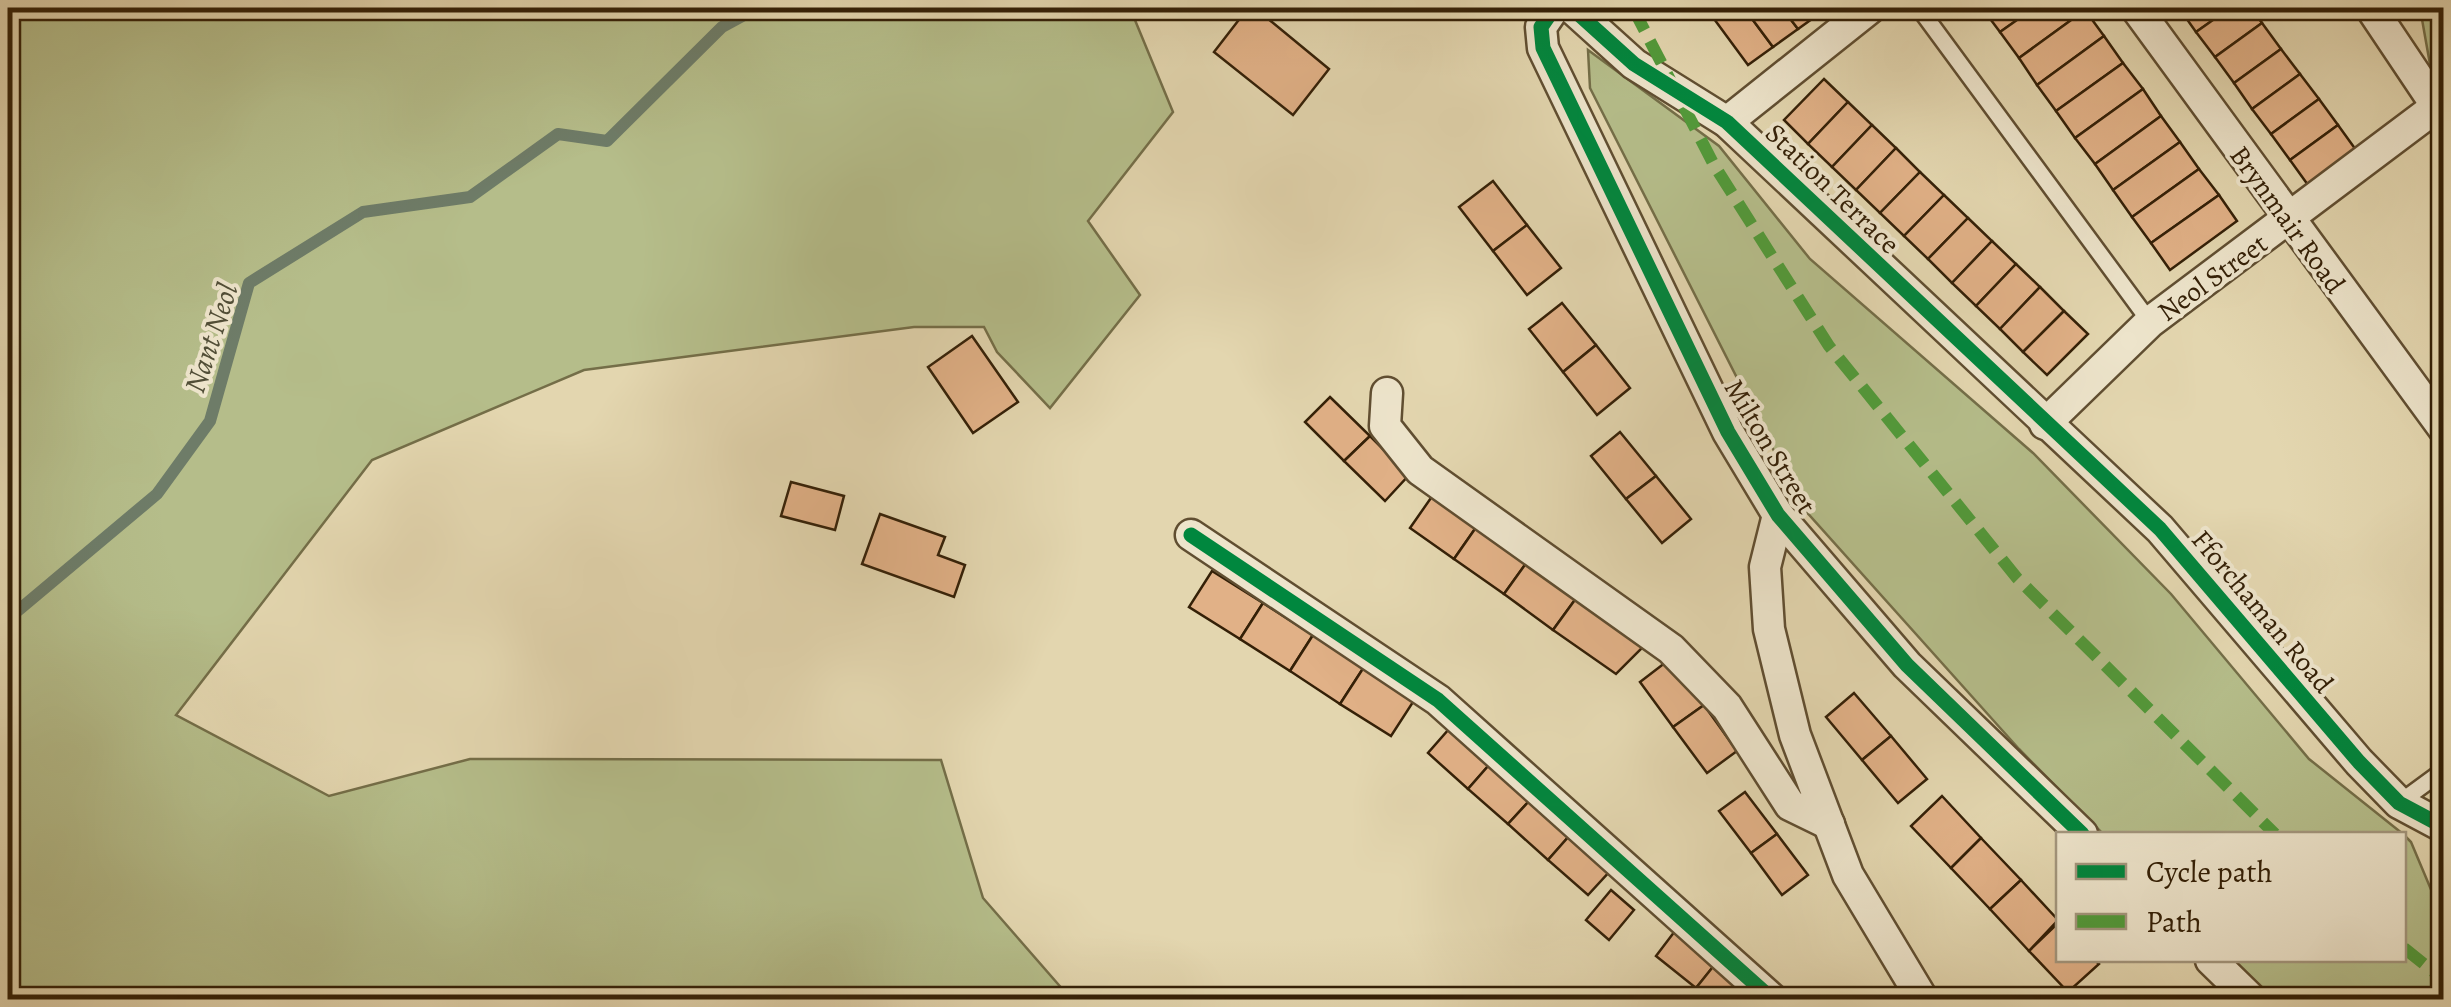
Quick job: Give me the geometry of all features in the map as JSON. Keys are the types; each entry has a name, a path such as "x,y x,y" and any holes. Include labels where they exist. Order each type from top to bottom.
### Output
{"street":[{"name":"Milton Street","path":"1554,8 1540,27 1543,48 1728,432 1778,515 1908,665 2080,832"},
{"name":"Station Terrace","path":"1572,8 1634,64 1727,122 2045,424"},
{"path":"1727,122 1870,8"},
{"name":"Brynmair Road","path":"2136,8 2288,222 2444,429"},
{"path":"2371,8 2440,112"},
{"name":"Neol Street","path":"2045,424 2150,322 2440,112"},
{"path":"1388,393 1385,426 1420,470 1671,649 1728,708 1790,804 1829,824"},
{"name":"Fforchaman Road","path":"2045,424 2160,530 2358,762 2399,803 2444,827"},
{"path":"1778,515 1765,567 1769,629 1795,735 1848,875 1923,1000"},
{"path":"1191,535 1438,700 1773,1000"},
{"path":"2213,962 2252,1000"}],"lane":[{"path":"1919,8 2150,322"},
{"path":"2399,803 2444,770"}],"green space":[{"path":"8,8 1130,8 1173,112 1088,221 1140,295 1050,408 997,352 984,327 914,327 584,370 372,460 176,715 329,796 470,759 941,760 983,898 1071,999 8,999"},
{"path":"2420,8 2443,8 2443,88 2431,70"},
{"path":"1588,50 1719,146 1810,259 2033,453 2171,594 2309,759 2400,832 2101,832 2019,749 1803,508 1590,88"},
{"path":"2406,837 2443,918 2443,999 2273,999 2228,962 2406,962"}],"building":[{"path":"1248,8 1255,8 1329,69 1293,115 1214,52"},
{"path":"1706,8 1744,8 1773,47 1748,65"},
{"path":"1744,8 1782,8 1798,29 1773,47"},
{"path":"1782,8 1820,8 1823,11 1798,29"},
{"path":"1982,8 2034,8 2000,32"},
{"path":"2034,8 2085,10 2019,58 2000,32"},
{"path":"2179,8 2230,8 2196,32"},
{"path":"2230,8 2251,8 2262,23 2215,57 2196,32"},
{"path":"2085,10 2104,36 2037,85 2019,58"},
{"path":"2262,23 2281,49 2234,83 2215,57"},
{"path":"2104,36 2123,63 2056,111 2037,85"},
{"path":"2281,49 2300,74 2252,109 2234,83"},
{"path":"2123,63 2143,89 2075,138 2056,111"},
{"path":"2300,74 2319,99 2271,134 2252,109"},
{"path":"1824,79 1848,102 1808,144 1784,120"},
{"path":"2143,89 2161,116 2095,164 2075,138"},
{"path":"2319,99 2338,125 2290,160 2271,134"},
{"path":"1848,102 1872,125 1832,167 1808,144"},
{"path":"2161,116 2180,142 2113,190 2095,164"},
{"path":"1872,125 1896,148 1856,190 1832,167"},
{"path":"2338,125 2356,150 2308,185 2290,160"},
{"path":"2180,142 2199,169 2132,217 2113,190"},
{"path":"1896,148 1920,172 1880,213 1856,190"},
{"path":"2199,169 2219,195 2151,243 2132,217"},
{"path":"1920,172 1944,195 1904,236 1880,213"},
{"path":"1493,181 1527,225 1493,251 1459,207"},
{"path":"1944,195 1968,218 1928,259 1904,236"},
{"path":"2219,195 2237,221 2170,270 2151,243"},
{"path":"1968,218 1992,241 1952,283 1928,259"},
{"path":"1527,225 1561,268 1527,295 1493,251"},
{"path":"1992,241 2016,264 1976,306 1952,283"},
{"path":"2016,264 2040,287 2000,329 1976,306"},
{"path":"2040,287 2064,311 2023,352 2000,329"},
{"path":"1562,303 1596,345 1563,372 1529,329"},
{"path":"2064,311 2088,334 2047,375 2023,352"},
{"path":"972,336 1018,402 973,433 928,367"},
{"path":"1596,345 1630,388 1597,415 1563,372"},
{"path":"1330,397 1370,436 1344,461 1305,422"},
{"path":"1620,432 1656,476 1626,499 1591,456"},
{"path":"1370,436 1409,475 1385,501 1344,461"},
{"path":"1656,476 1691,519 1662,543 1626,499"},
{"path":"791,482 844,496 835,530 781,516"},
{"path":"1433,495 1477,526 1454,559 1410,528"},
{"path":"880,514 945,537 938,555 965,565 954,597 862,564"},
{"path":"1477,526 1527,562 1504,594 1454,559"},
{"path":"1527,562 1577,597 1553,630 1504,594"},
{"path":"1212,571 1263,603 1240,639 1189,607"},
{"path":"1577,597 1644,646 1616,674 1553,630"},
{"path":"1263,603 1313,635 1290,671 1240,639"},
{"path":"1313,635 1364,667 1340,704 1290,671"},
{"path":"1670,659 1704,705 1673,727 1640,682"},
{"path":"1364,667 1415,699 1391,736 1340,704"},
{"path":"1854,693 1891,736 1862,760 1826,717"},
{"path":"1704,705 1737,751 1707,773 1673,727"},
{"path":"1449,729 1489,765 1468,789 1428,753"},
{"path":"1891,736 1927,779 1898,803 1862,760"},
{"path":"1489,765 1530,800 1508,824 1468,789"},
{"path":"1745,792 1777,834 1751,853 1719,811"},
{"path":"1942,796 1981,838 1951,868 1911,826"},
{"path":"1530,800 1570,835 1548,860 1508,824"},
{"path":"1777,834 1808,875 1782,895 1751,853"},
{"path":"1570,835 1610,871 1588,895 1548,860"},
{"path":"1981,838 2021,880 1990,909 1951,868"},
{"path":"2021,880 2056,922 2029,951 1990,909"},
{"path":"1611,890 1634,910 1609,940 1586,920"},
{"path":"2056,925 2056,962 2099,964 2068,992 2029,951"},
{"path":"1675,931 1716,963 1696,988 1656,956"},
{"path":"1716,963 1753,1000 1712,1000 1696,988"}],"waterway":[{"name":"Nant Neol","path":"8,619 157,494 210,421 249,283 363,212 470,197 558,134 607,141 722,27 757,8"}],"marked path":[{"path":"1633,8 1714,165 1829,346 2017,578 2273,832"},
{"path":"2436,107 2444,105"},
{"path":"2406,950 2444,980"}],"cycle path":[{"path":"1554,8 1541,27 1543,48 1728,432 1778,515 1907,665 2080,832"},
{"path":"1572,8 1634,64 1727,122 2160,529 2359,762 2399,803 2444,827"},
{"path":"1191,535 1438,700 1773,1000"}]}
